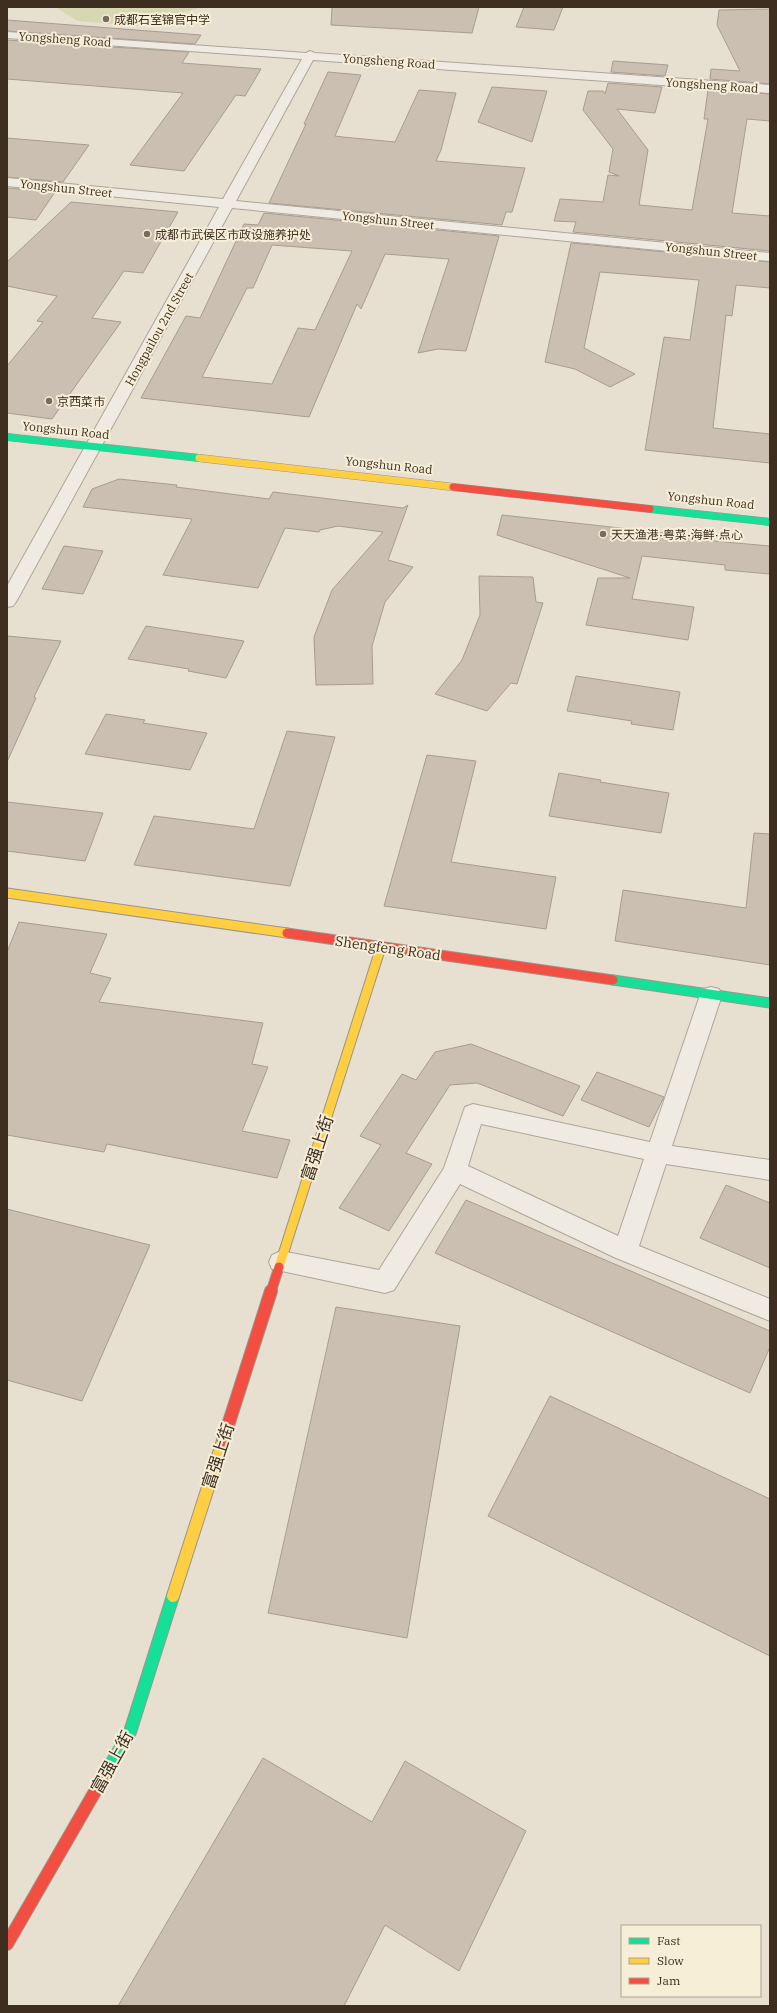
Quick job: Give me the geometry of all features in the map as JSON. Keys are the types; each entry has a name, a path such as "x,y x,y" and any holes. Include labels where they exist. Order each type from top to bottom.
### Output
{"street":[{"name":"Yongsheng Road","path":"7,35 770,89"},
{"name":"Hongpailou 2nd Street","path":"7,602 310,56"},
{"name":"Yongshun Street","path":"7,182 770,257"},
{"path":"7,437 99,437 770,522"},
{"name":"Shengfeng Road","path":"7,893 770,1003"},
{"name":"富强上街","path":"7,1944 130,1732 381,948"},
{"path":"625,1251 711,995"},
{"path":"280,1262 385,1282 455,1171 473,1113 658,1152 770,1170"},
{"path":"455,1171 625,1251 770,1310"}],"green space":[{"name":"成都石室锦官中学","path":"55,7 202,7 136,26 78,21"}],"building":[{"path":"332,7 479,7 472,33 331,25"},
{"path":"524,7 563,7 554,30 516,27"},
{"path":"770,9 770,84 710,79 711,69 740,71 717,25 719,10"},
{"path":"7,20 201,35 195,44 7,31"},
{"path":"7,40 189,52 182,63 261,69 245,96 236,95 184,171 130,165 183,93 7,79"},
{"path":"613,61 668,65 665,76 611,72"},
{"path":"328,72 361,75 335,136 395,142 419,90 456,93 441,150 436,161 525,168 512,212 506,212 502,225 269,203 306,124 304,124"},
{"path":"608,83 662,87 655,113 617,109 648,150 639,205 692,210 708,119 704,119 708,90 770,94 770,121 747,119 732,213 770,216 770,251 573,232 576,222 554,221 560,199 603,202 608,175 619,176 609,172 613,149 583,110 588,91 603,91 605,94"},
{"path":"492,87 547,91 532,142 478,122"},
{"path":"7,138 89,145 63,182 7,177"},
{"path":"7,188 55,192 36,220 7,217"},
{"path":"71,202 178,212 143,273 124,271 92,318 121,322 52,419 7,413 7,366 43,322 37,321 57,296 7,286 7,262"},
{"path":"264,213 499,236 466,351 438,349 418,353 449,259 385,254 361,309 357,304 309,417 141,398 186,316 200,318 244,224 258,225","holes":["272,245 352,251 315,330 298,328 272,384 202,377 247,288 253,288"]},
{"path":"571,243 770,262 770,288 736,285 732,316 726,315 713,428 770,434 770,463 645,450 664,337 690,340 699,280 600,272 584,348 635,374 610,387 575,369 545,362"},
{"path":"119,479 177,485 176,487 269,499 273,492 403,508 408,505 388,560 413,567 385,602 372,646 373,684 316,685 314,637 332,590 383,532 338,526 320,530 319,532 285,528 258,588 163,575 192,519 83,507 92,489"},
{"path":"502,515 702,537 702,540 770,546 770,574 725,570 725,565 642,556 632,599 694,607 688,640 586,625 598,578 630,578 497,535"},
{"path":"64,546 103,551 83,594 42,589"},
{"path":"479,576 533,577 536,602 543,603 517,684 511,683 487,711 435,694 462,660 480,615"},
{"path":"146,626 244,641 226,678 188,671 189,669 128,659"},
{"path":"7,636 61,641 34,697 36,698 7,762"},
{"path":"576,676 680,692 673,730 631,724 632,721 567,711"},
{"path":"106,714 145,720 143,723 207,733 190,770 85,754"},
{"path":"287,731 335,737 290,886 134,865 154,816 254,829"},
{"path":"427,755 476,761 451,862 556,877 546,929 384,906"},
{"path":"559,773 601,780 600,782 669,793 661,833 549,816"},
{"path":"7,802 103,813 85,861 7,851"},
{"path":"754,833 770,834 770,965 615,941 623,890 746,908"},
{"path":"19,922 107,934 90,973 111,978 99,1002 263,1023 252,1064 268,1067 242,1131 290,1140 277,1178 107,1144 104,1152 7,1135 7,952"},
{"path":"471,1044 580,1086 563,1116 477,1083 450,1085 406,1153 432,1164 389,1231 339,1208 381,1145 360,1136 402,1074 416,1080 435,1052"},
{"path":"597,1072 664,1097 649,1127 581,1100"},
{"path":"726,1185 770,1203 770,1268 700,1238"},
{"path":"466,1200 770,1331 770,1347 750,1393 435,1253"},
{"path":"7,1209 150,1245 82,1401 7,1380"},
{"path":"336,1307 460,1326 407,1638 268,1613"},
{"path":"550,1396 770,1499 770,1656 488,1516"},
{"path":"263,1758 372,1822 405,1761 526,1831 459,1971 385,1925 344,2006 118,2006"}],"traffic: fast":[{"path":"7,437 199,458"},
{"path":"650,509 770,522"},
{"path":"613,980 770,1003"},
{"path":"104,1776 130,1732 173,1596"}],"traffic: slow":[{"path":"199,458 453,487"},
{"path":"7,893 287,933"},
{"path":"279,1267 381,947"},
{"path":"173,1596 223,1441"}],"traffic: jam":[{"path":"453,487 650,509"},
{"path":"287,933 613,980"},
{"path":"223,1441 279,1267"},
{"path":"7,1944 104,1776"}],"place":[{"name":"成都石室锦官中学","path":"106,19"},
{"name":"成都市武侯区市政设施养护处","path":"147,234"},
{"name":"京西菜市","path":"49,401"},
{"name":"天天渔港·粤菜·海鲜·点心","path":"603,534"}]}
